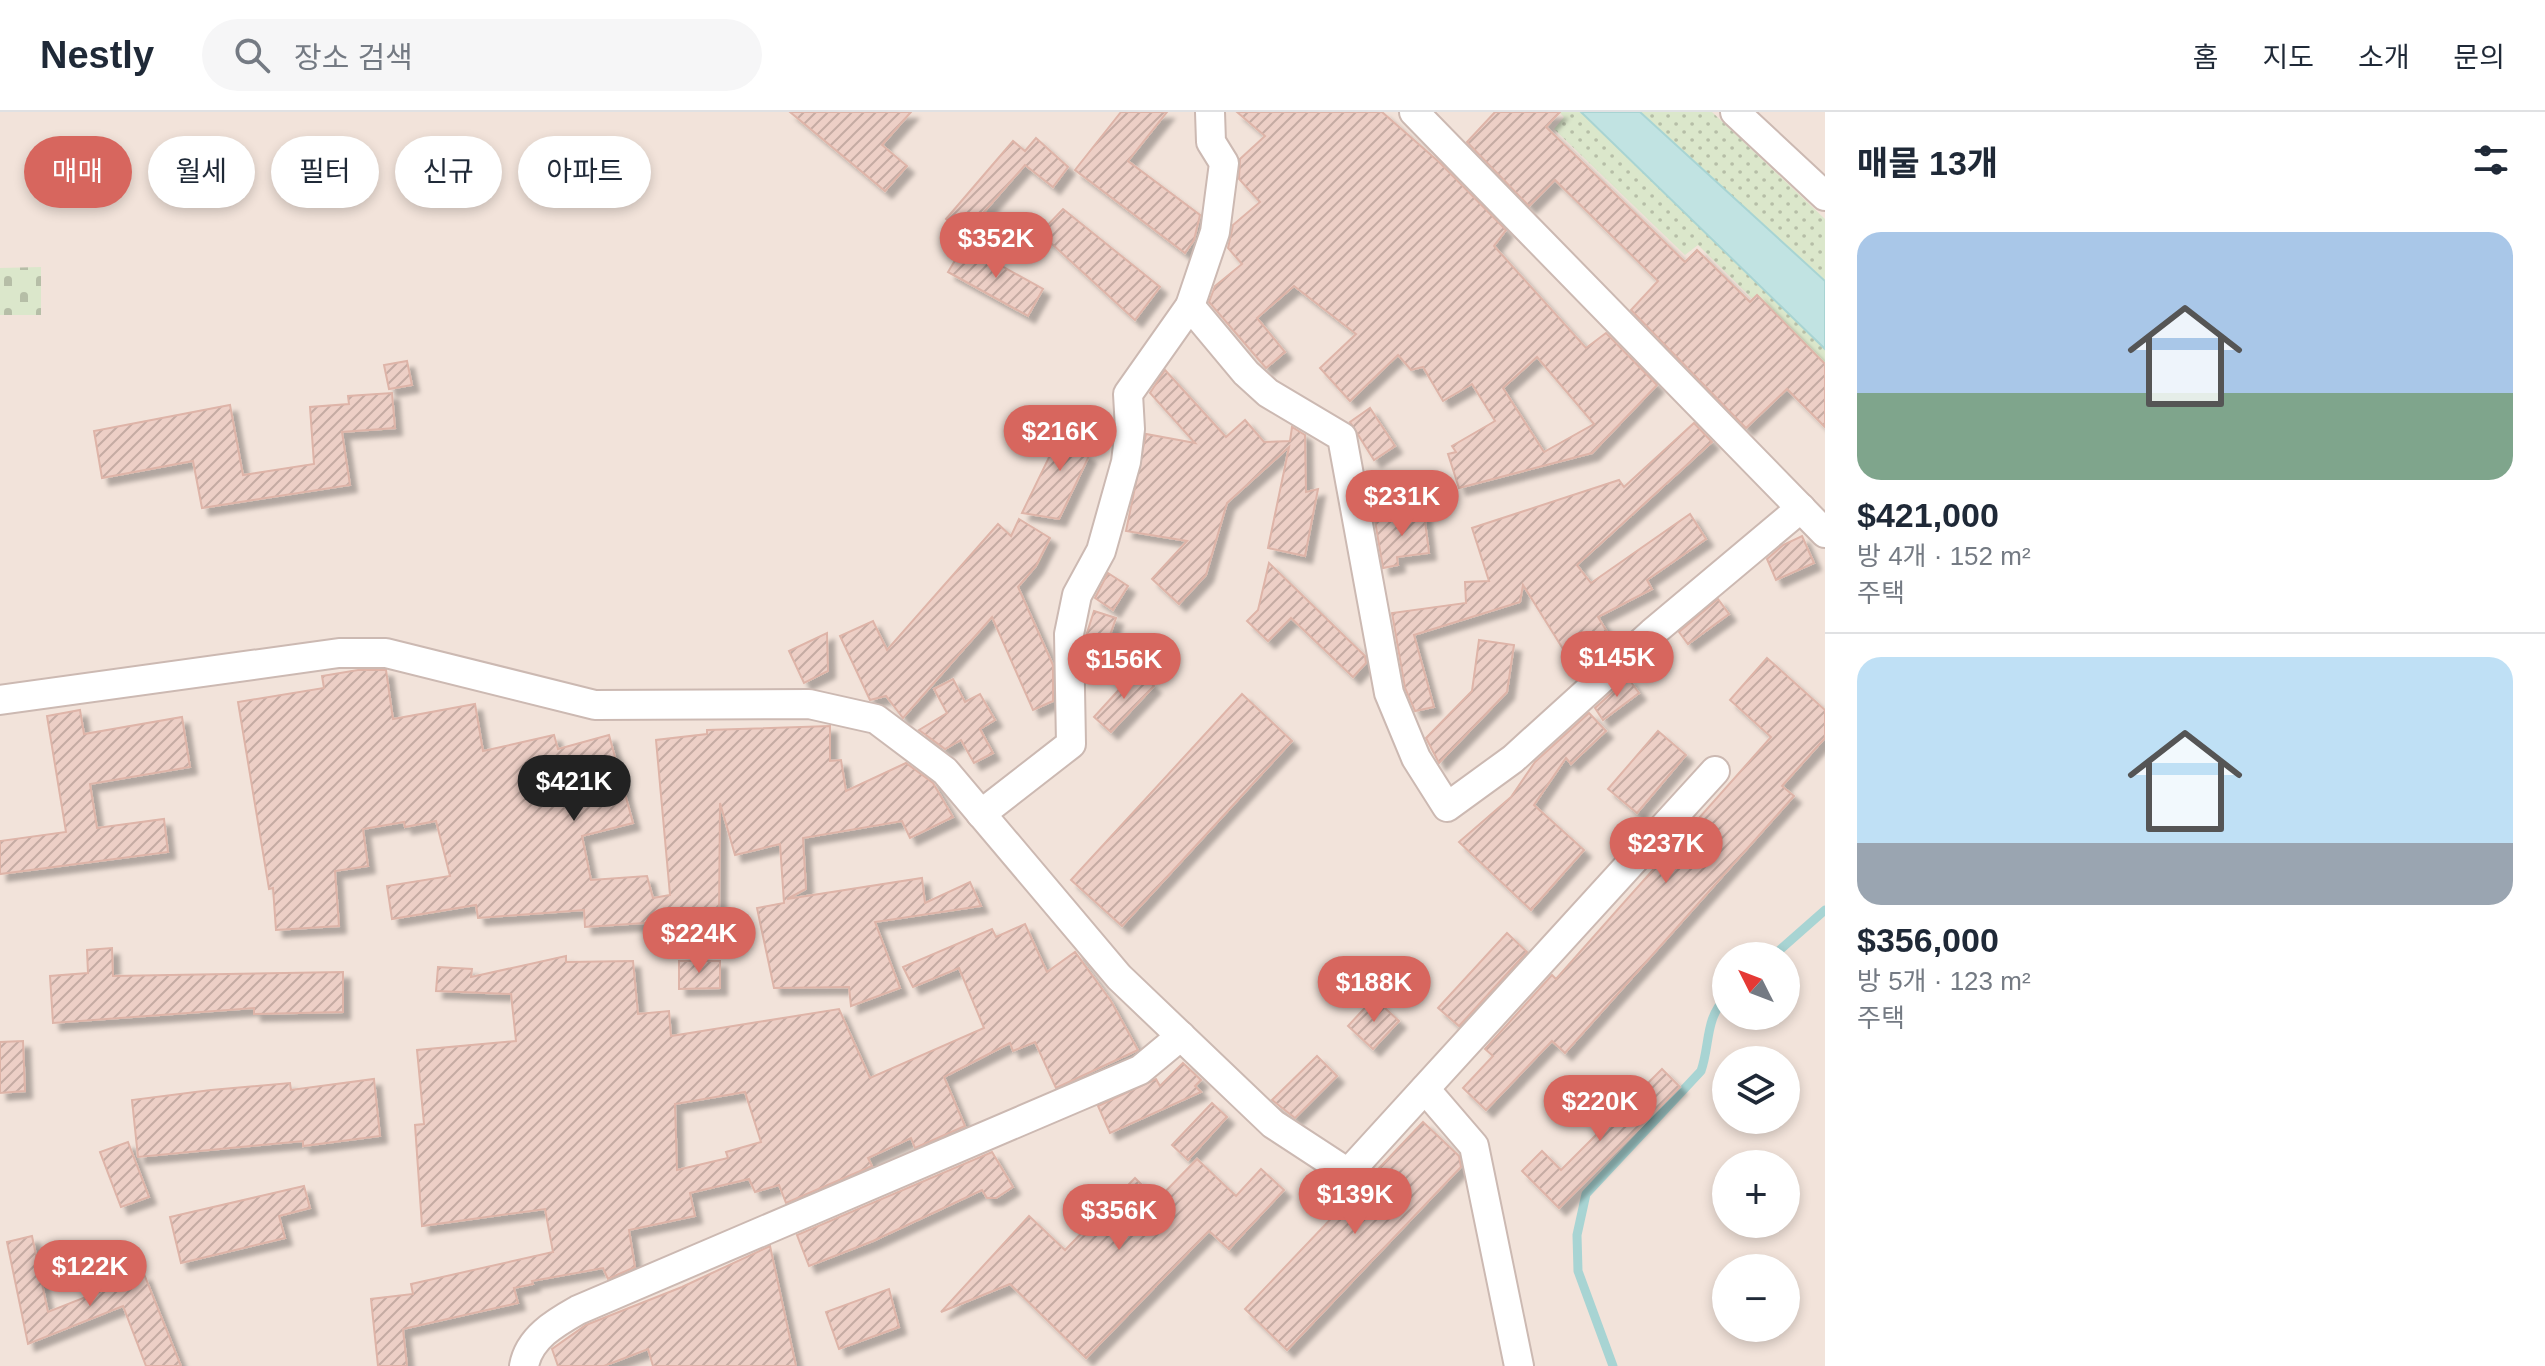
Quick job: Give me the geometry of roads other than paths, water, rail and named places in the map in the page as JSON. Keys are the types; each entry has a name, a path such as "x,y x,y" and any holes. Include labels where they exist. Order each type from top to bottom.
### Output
{"street":[{"path":"981,814 1071,744 1069,634 1077,595 1101,551 1126,462 1130,429 1128,394 1190,306 1215,232 1224,163 1211,142 1210,112"},
{"path":"1414,112 1825,533"},
{"path":"1735,112 1825,196"},
{"path":"1190,306 1246,373 1268,393 1311,415 1342,437 1389,693 1416,758 1447,807 1513,759 1652,633 1801,508"},
{"path":"0,700 339,653 386,653 595,705 809,704 843,709 876,719 945,771 1119,977 1273,1124 1348,1173 1715,771"},
{"path":"524,1366 526,1355 551,1325 578,1310 1140,1070 1181,1036"},
{"path":"1425,1089 1474,1146 1519,1366"}],"water":[{"path":"1581,112 1640,112 1825,281 1825,349"}],"waterway":[{"path":"1789,942 1825,910"},
{"path":"1613,1366 1578,1271 1577,1235 1586,1194 1701,1071 1712,1020"}]}
